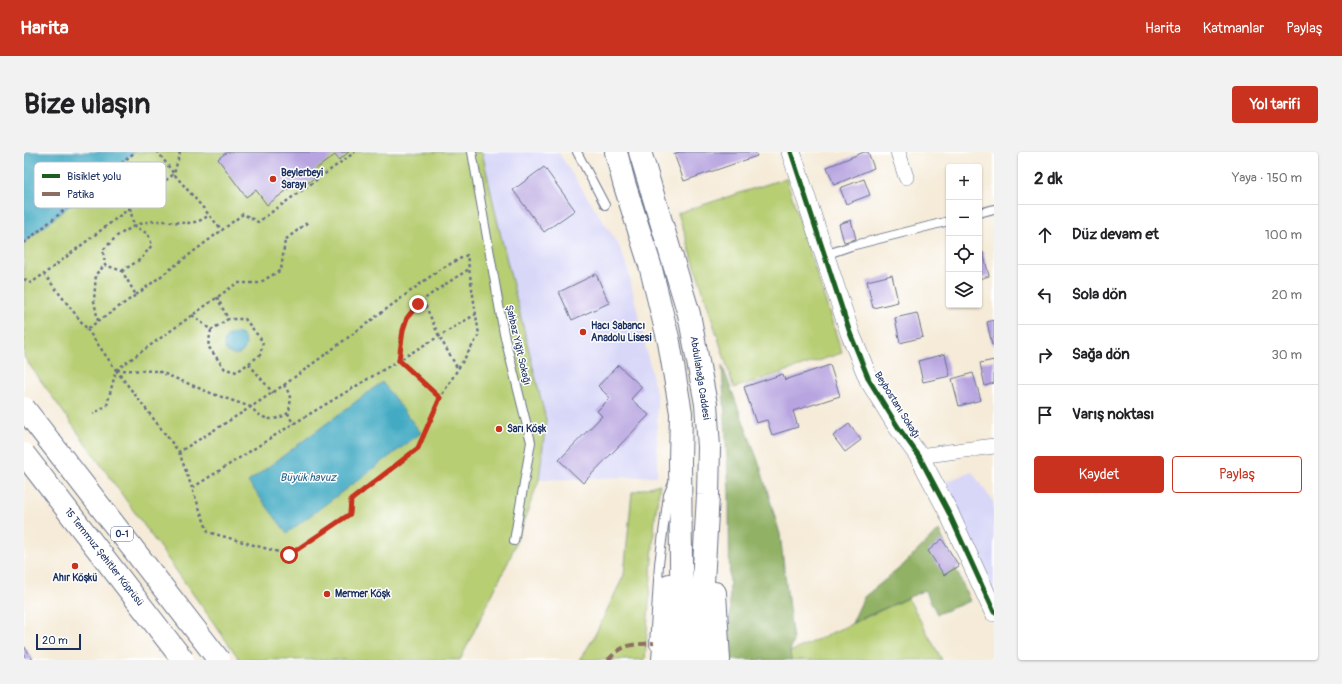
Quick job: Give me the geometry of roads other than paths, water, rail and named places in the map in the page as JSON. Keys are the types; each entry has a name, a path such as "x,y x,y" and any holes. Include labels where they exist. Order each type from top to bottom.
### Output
{"main road":[{"path":"616,152 624,183 650,265 669,342 681,413 678,472 658,657"},
{"name":"Abdullahağa Caddesi","path":"636,152 689,314 706,404 709,447 708,495 701,618 702,660"},
{"name":"O-1","path":"24,408 219,660"},
{"name":"15 Temmuz Şehitler Köprüsü","path":"24,454 183,660"},
{"path":"678,472 682,660"},
{"path":"706,528 715,578 719,660"}],"street":[{"name":"Beybostanı Sokağı","path":"791,152 850,333 869,380 898,427 919,456 948,511 994,612"},
{"path":"898,152 906,177"},
{"path":"919,456 994,446"}],"lane":[{"name":"Şahbaz Yiğit Sokağı","path":"472,152 504,334 531,442 514,541"},
{"path":"577,152 605,205"},
{"path":"982,212 994,209"},
{"path":"824,255 851,246 946,222"}],"water":[{"path":"24,152 135,152 123,162 34,162 34,208 67,208 24,243"},
{"path":"231,333 239,333 246,340 246,348 239,355 231,355 224,348 224,340"},
{"name":"Büyük havuz","path":"382,382 421,433 287,533 248,482"}],"place":[{"name":"Beylerbeyi Sarayı","path":"273,179"},
{"name":"Hacı Sabancı Anadolu Lisesi","path":"583,332"},
{"name":"Sarı Köşk","path":"499,429"},
{"name":"Ahır Köşkü","path":"75,566"},
{"name":"Mermer Köşk","path":"327,594"}]}
